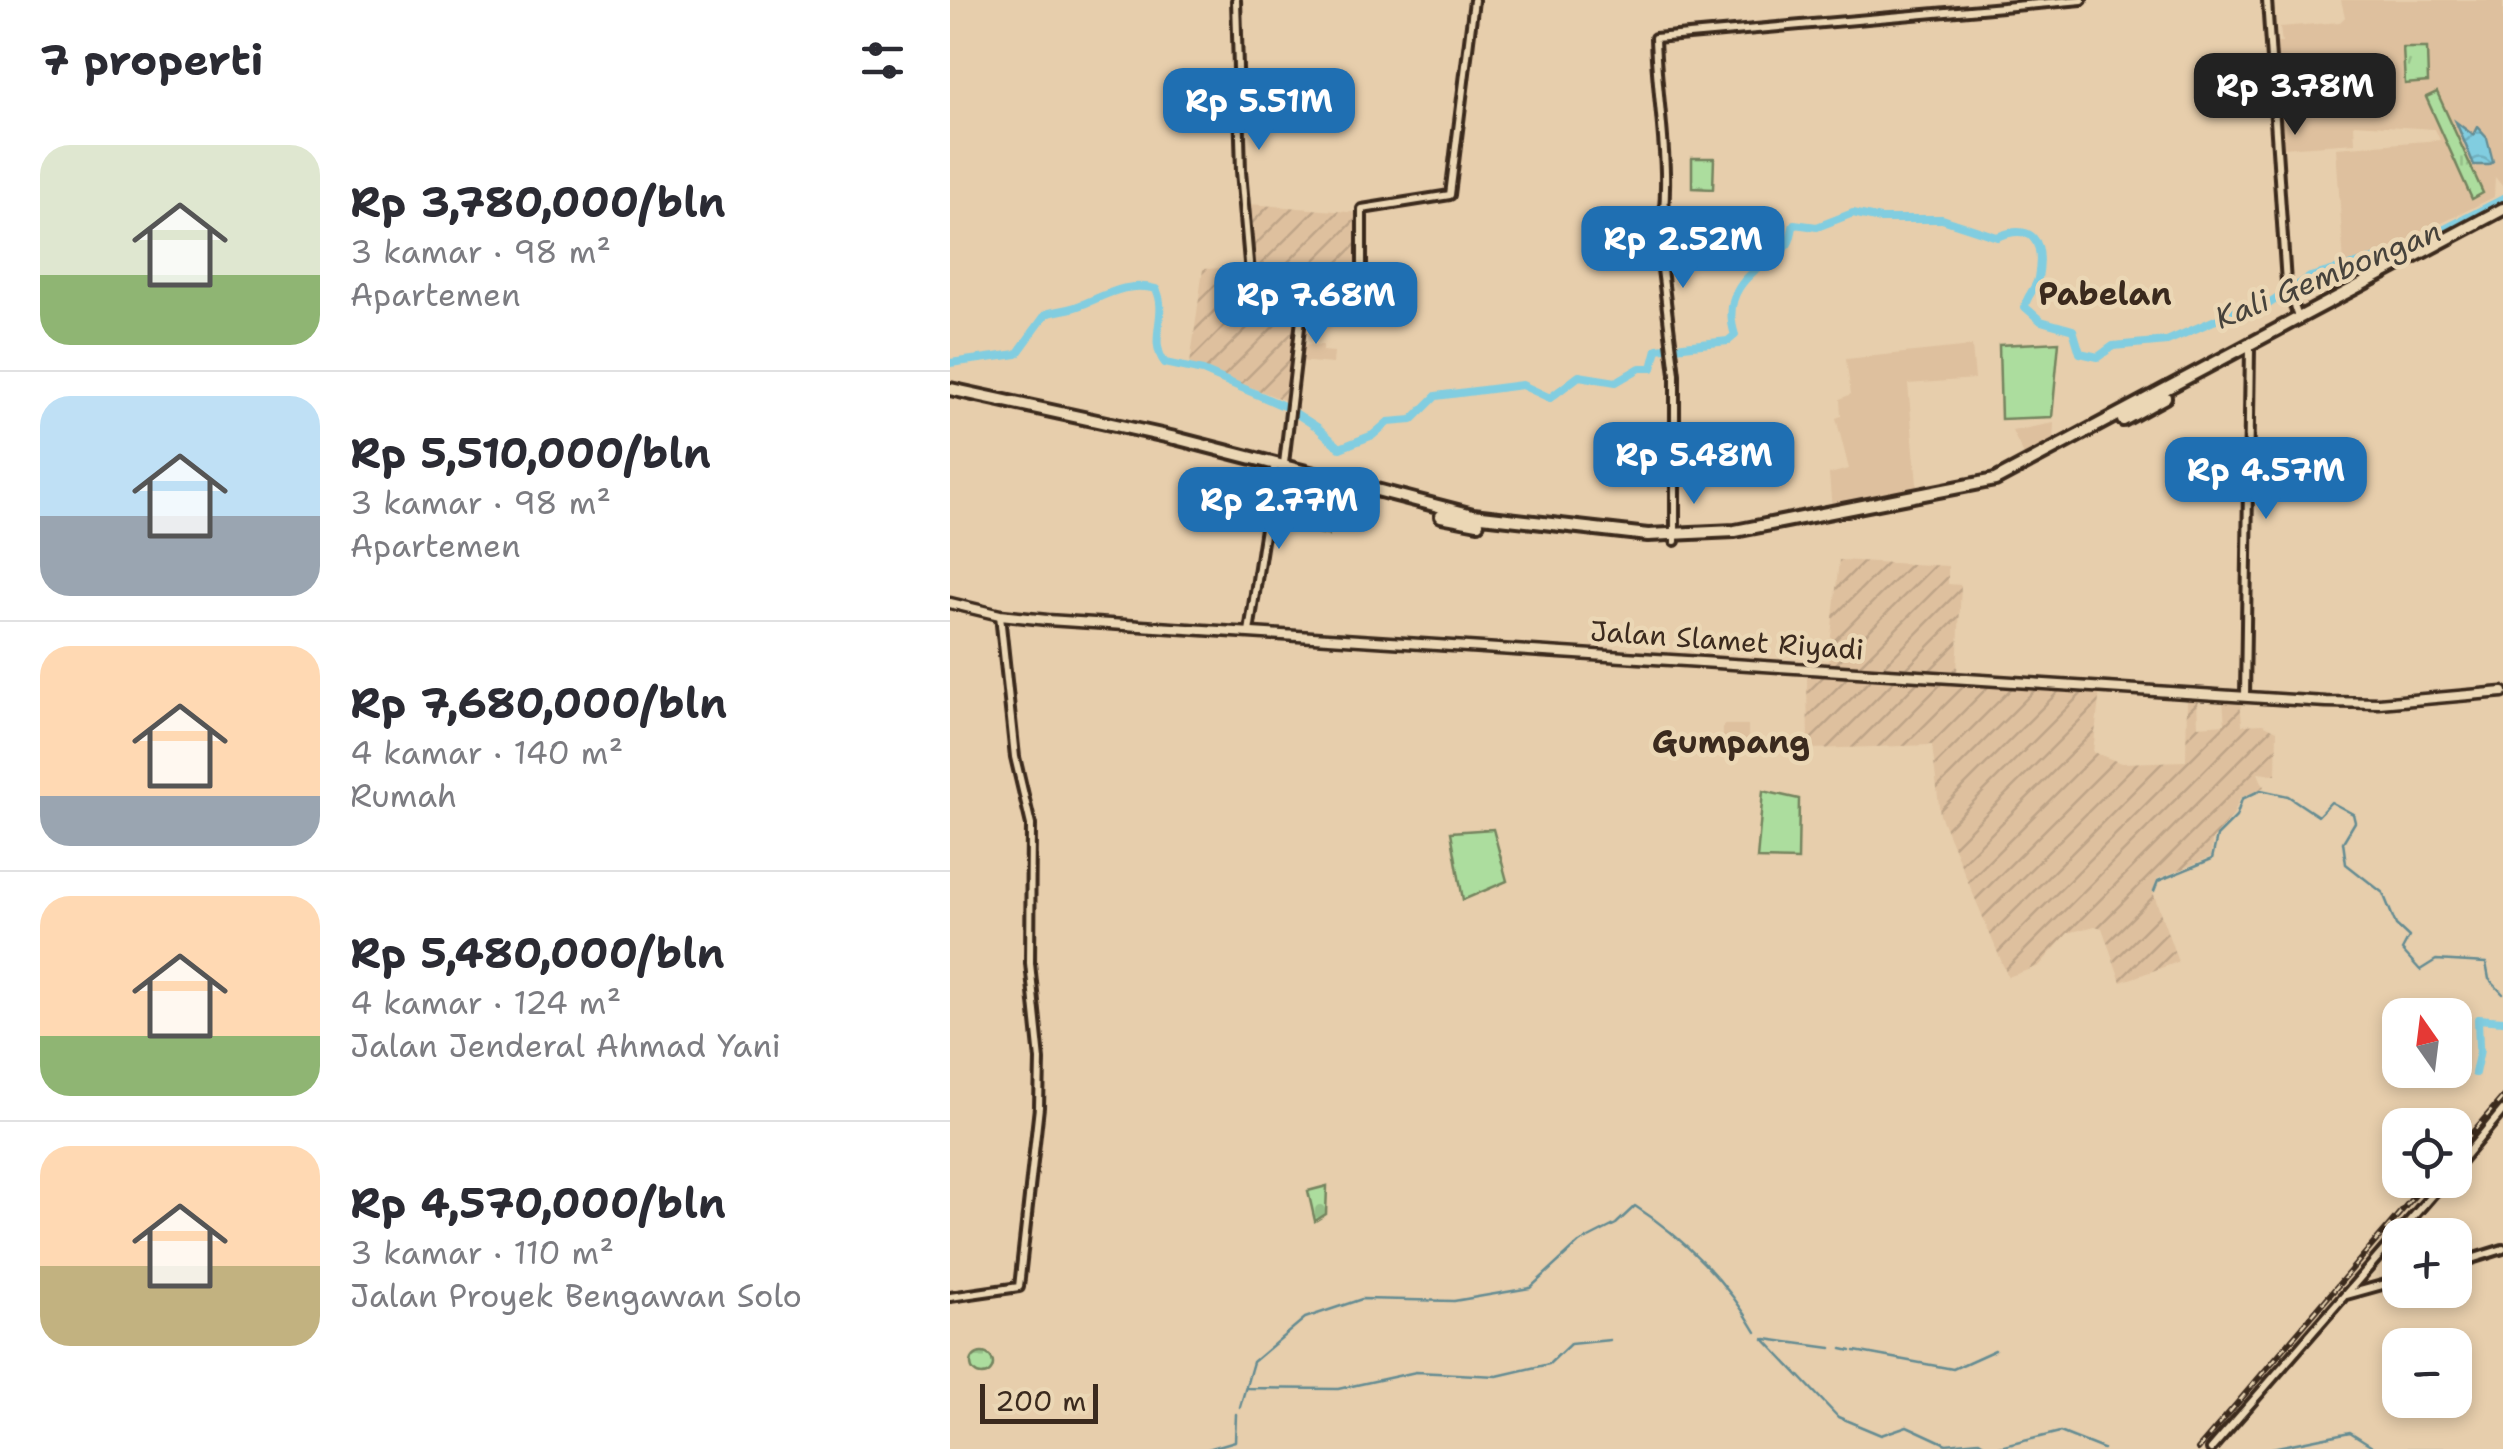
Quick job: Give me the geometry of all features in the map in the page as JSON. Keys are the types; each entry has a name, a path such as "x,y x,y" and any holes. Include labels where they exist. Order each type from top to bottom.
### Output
{"highway":[{"path":"950,392 1473,516 1675,538 1839,519 1998,485 2298,315 2503,212"},
{"path":"2180,384 2250,348 2298,315"}],"main road":[{"name":"Jalan Slamet Riyadi","path":"950,602 1000,615 2379,704 2503,692"}],"street":[{"path":"1236,0 1249,270 1257,280 1352,289 1359,278 1362,209 1450,195 1474,0"},
{"path":"1675,538 1672,344 1662,234 1664,117 1659,109 1655,38 2082,0"},
{"path":"2267,0 2289,287 2298,315"},
{"path":"1249,632 1290,416 1305,284"},
{"path":"2245,696 2250,348"},
{"path":"950,1298 1017,1288 1040,1088 1030,963 1031,825 1014,757 1000,615"},
{"path":"2472,1147 2503,1110"},
{"path":"2211,1449 2429,1198"},
{"path":"2472,1259 2503,1249"},
{"path":"2344,1295 2382,1285"}],"shaded area":[{"path":"2341,0 2503,0 2503,187 2495,177 2494,197 2372,258 2344,264 2336,148 2440,140 2435,129 2354,124 2355,143 2283,148 2274,43 2282,43 2280,27 2340,22 2345,17"},
{"path":"1249,204 1360,213 1358,280 1350,288 1257,276"},
{"path":"1246,267 1254,284 1303,289 1289,402 1190,364 1203,269"},
{"path":"1305,308 1344,309 1343,327 1304,328"},
{"path":"1300,344 1323,345 1323,351 1334,352 1333,364 1298,361"},
{"path":"1972,346 1975,379 1908,384 1918,495 1832,511 1829,474 1849,469 1836,418 1841,416 1840,399 1851,394 1846,359"},
{"path":"2054,423 2053,443 2027,461 2012,431"},
{"path":"1839,560 1948,566 1948,584 1961,585 1957,672 1828,666"},
{"path":"1812,673 2100,690 2093,752 2121,763 2186,761 2187,698 2197,698 2198,726 2225,724 2223,700 2240,700 2242,725 2263,724 2277,731 2276,775 2258,773 2264,787 2240,798 2233,815 2212,840 2211,857 2157,879 2153,892 2178,962 2121,982 2102,928 2095,926 2068,933 2039,966 2008,977 1940,815 1932,745 1813,749 1808,744 1807,678"},
{"path":"1723,725 1748,725 1748,752 1723,752"}],"green space":[{"path":"2403,48 2427,48 2428,82 2405,84"},
{"path":"2437,92 2483,193 2472,199 2426,97"},
{"path":"1692,158 1714,158 1713,189 1692,188"},
{"path":"2059,342 2052,417 2001,419 1999,345"},
{"path":"1301,512 1331,517 1328,535 1318,533 1318,527 1300,524"},
{"path":"1763,791 1799,799 1798,860 1757,859"},
{"path":"1493,829 1507,881 1463,900 1451,832"},
{"path":"1327,1186 1326,1214 1315,1221 1308,1191"},
{"path":"978,1353 986,1353 993,1364 986,1375 978,1375 971,1368 971,1360"}],"water":[{"path":"2456,122 2473,135 2477,127 2487,138 2493,162 2474,165"}],"waterway":[{"name":"Kali Gembongan","path":"950,363 1017,354 1046,314 1125,288 1156,289 1160,308 1158,345 1165,363 1203,371 1286,407 1340,448 1373,435 1388,422 1412,420 1436,396 1522,385 1550,398 1579,376 1616,382 1640,368 1652,368 1657,349 1728,341 1735,335 1732,305 1736,293 1752,273 1788,244 1794,224 1817,227 1853,213 1880,219 1942,219 1997,237 2027,234 2037,245 2040,265 2025,307 2041,321 2073,330 2080,353 2098,357 2113,346 2167,341 2234,312 2264,307 2310,277 2402,251 2503,199"},
{"path":"2154,891 2158,881 2212,859 2217,836 2236,817 2242,799 2261,790 2288,796 2318,816 2331,802 2353,814 2355,822 2343,842 2346,864 2383,893 2396,925 2409,937 2402,950 2420,970 2436,960 2486,963 2489,979 2503,994"},
{"path":"2479,1047 2478,1019 2503,1021"},
{"path":"2475,1073 2480,1050"},
{"path":"1240,1407 1253,1362 1305,1318 1362,1299 1454,1301 1530,1288 1579,1243 1616,1224 1635,1206 1703,1263 1756,1332"},
{"path":"1764,1339 1838,1417 1881,1435 1907,1426 1946,1444 1979,1441 1992,1449 2060,1432 2103,1449"},
{"path":"1766,1339 1831,1348"},
{"path":"1247,1388 1338,1389 1416,1372 1497,1376 1549,1364 1570,1344 1610,1340"},
{"path":"1842,1349 1851,1351"},
{"path":"1855,1351 1953,1369 1995,1350"},
{"path":"1208,1449 1235,1441 1236,1414"},
{"path":"2267,1449 2350,1432 2377,1449"},
{"path":"2399,1449 2447,1449"}],"railway":[{"path":"2472,1133 2503,1097"},
{"path":"2198,1449 2413,1198"}],"district":[{"name":"Pabelan","path":"2105,294"},
{"name":"Gumpang","path":"1731,742"}]}
